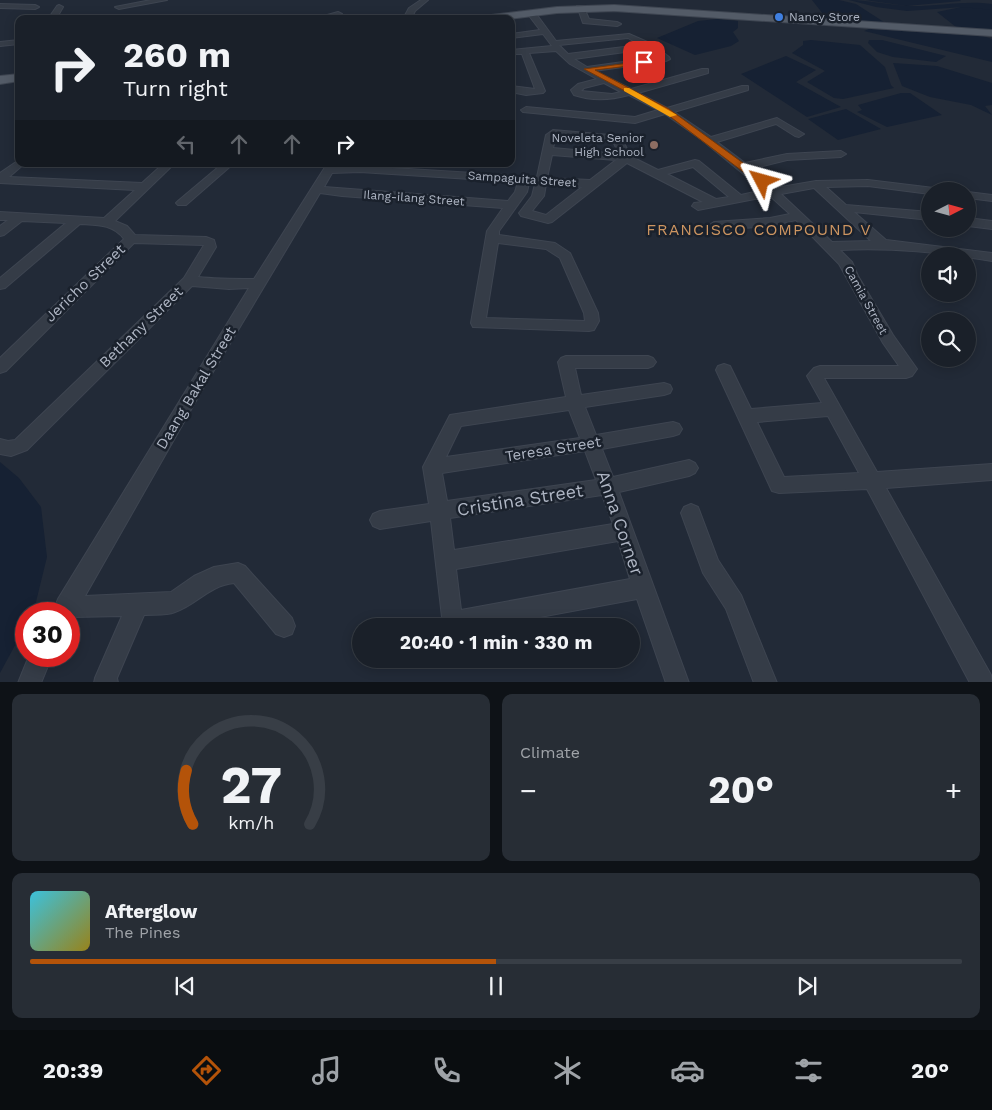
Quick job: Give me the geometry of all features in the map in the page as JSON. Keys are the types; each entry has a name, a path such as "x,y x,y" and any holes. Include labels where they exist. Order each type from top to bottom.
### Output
{"main road":[{"path":"515,15 580,8 649,10 992,33"},
{"path":"0,80 15,78"}],"street":[{"path":"111,13 119,3 164,0"},
{"path":"409,15 412,10 425,0"},
{"path":"0,6 35,7"},
{"path":"6,15 19,7"},
{"path":"54,15 59,7"},
{"path":"580,8 586,21 617,24"},
{"name":"Camia Street","path":"531,13 567,56 666,111 744,167 774,192 845,262 884,332 909,369 906,372 817,373 815,376 834,409"},
{"path":"334,15 338,14"},
{"path":"515,35 546,31"},
{"path":"515,52 525,52 557,45 625,35 636,38 666,59 588,69"},
{"path":"0,44 15,42"},
{"path":"567,56 649,46"},
{"path":"515,90 526,92 540,91 525,52"},
{"path":"607,79 581,86 576,90 577,93 612,97 705,71"},
{"path":"526,110 635,120 745,88"},
{"path":"708,141 777,121 799,134 786,138"},
{"path":"551,135 617,138 626,158 548,220 525,213 538,196 551,135"},
{"path":"779,148 787,157"},
{"path":"548,151 626,158 715,203"},
{"path":"744,167 787,157 841,154"},
{"path":"656,174 695,163 738,199"},
{"path":"0,179 15,166"},
{"name":"Jericho Street","path":"0,366 131,239 123,229 107,222 166,167"},
{"path":"182,202 224,167"},
{"name":"Sampaguita Street","path":"330,167 595,184"},
{"name":"Daang Bakal Street","path":"70,602 330,167"},
{"path":"0,179 144,187"},
{"path":"492,238 550,246 565,256 590,314 592,321 589,326 478,323 492,238 494,230 521,192 524,179"},
{"path":"698,206 816,184 868,183 921,189"},
{"path":"816,184 882,244"},
{"name":"Ilang-ilang Street","path":"317,189 342,193 511,205"},
{"path":"976,196 992,198"},
{"path":"844,208 921,215"},
{"path":"0,216 107,222"},
{"path":"714,226 770,222 799,216"},
{"path":"0,232 19,217"},
{"path":"0,284 78,220"},
{"path":"976,223 992,225"},
{"name":"Bethany Street","path":"0,446 13,449 21,445 188,281 210,248 210,243 206,241 131,239"},
{"path":"830,246 882,244 992,257"},
{"path":"188,281 229,285 232,289 257,288"},
{"name":"Anna Corner","path":"648,362 566,362 576,403 625,532 642,587 678,682"},
{"path":"724,370 779,485 942,477 992,472"},
{"path":"642,587 452,623 440,512 432,467 456,420 664,389"},
{"path":"746,416 834,409 983,682"},
{"name":"Teresa Street","path":"432,467 673,429"},
{"name":"Cristina Street","path":"380,520 608,486 689,468"},
{"path":"692,513 710,566 734,602 766,682"},
{"path":"445,561 625,532"},
{"path":"80,609 172,603 180,600 206,581 220,575 238,573 284,626"},
{"path":"106,682 137,605"},
{"path":"29,682 36,667"}],"water":[{"path":"812,0 839,0 856,4 887,24 827,19"},
{"path":"865,0 960,0 961,1 906,6"},
{"path":"966,6 982,6 992,10 992,30 956,27 937,12"},
{"path":"717,19 738,21 738,28 733,32 739,41 731,46 695,55 657,38 698,21"},
{"path":"869,29 983,36 992,39 992,62 864,31"},
{"path":"811,40 860,45 885,67 891,85 894,88 843,99 834,98 807,82 825,71 792,53 803,45 803,41"},
{"path":"869,40 882,40 946,56 936,62 893,57 877,52 868,43"},
{"path":"786,56 816,70 796,82 841,107 807,117 741,74"},
{"path":"893,63 937,66 992,83 992,105 985,106 992,115 971,105 930,97 902,86"},
{"path":"901,93 910,93 942,115 887,127 857,112 862,110 858,105"},
{"path":"846,109 881,129 838,140 808,119"},
{"path":"0,462 19,478 41,507 47,557 36,602 15,602 15,645 0,673"}],"waterway":[{"path":"853,0 907,9 973,4 992,7"}],"slow traffic":[{"path":"627,90 673,115"}],"place":[{"name":"Nancy Store","path":"779,17"},
{"name":"Noveleta Senior High School","path":"654,145"}],"district":[{"name":"FRANCISCO COMPOUND V","path":"759,229"}],"route":[{"path":"644,62 588,69 684,122 762,181"}]}
